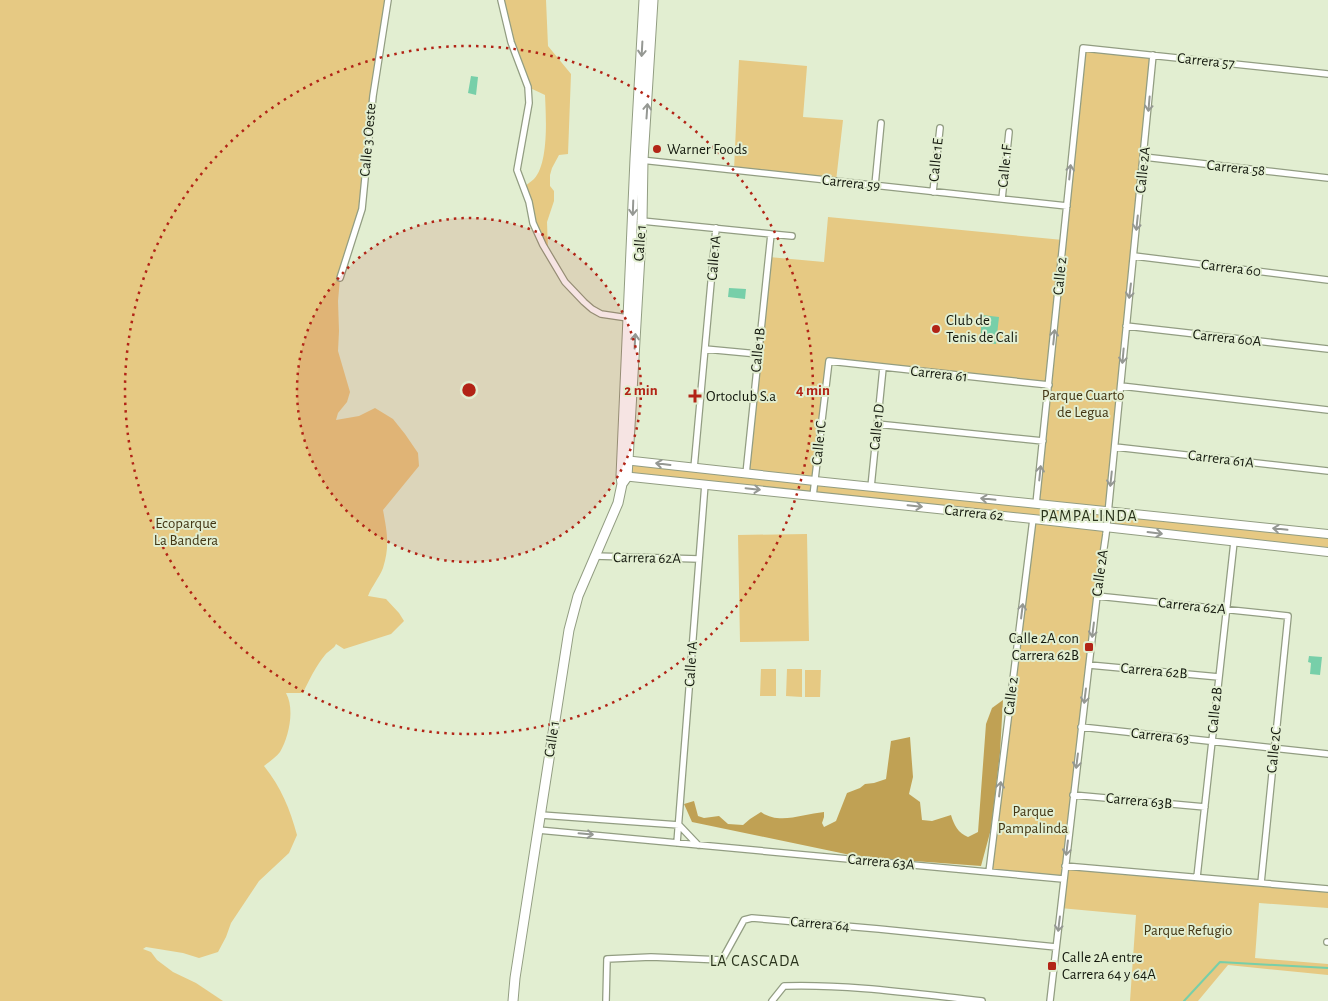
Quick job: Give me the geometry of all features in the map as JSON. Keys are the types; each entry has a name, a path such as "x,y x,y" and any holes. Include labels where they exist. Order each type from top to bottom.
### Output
{"main road":[{"name":"Calle 1","path":"512,1001 569,630 578,596 618,503 623,479 642,221 639,160 644,0"},
{"name":"Calle 1","path":"625,460 628,318 653,0"}],"street":[{"name":"Calle 3 Oeste","path":"340,278 362,209 373,96 388,0"},
{"path":"501,0 512,42 528,87 529,103 517,170 529,202 536,230 564,282 592,310 601,314 628,318"},
{"name":"Carrera 57","path":"1083,48 1328,74"},
{"name":"Calle 2","path":"1036,504 1083,48"},
{"name":"Calle 2A","path":"1050,1001 1115,447 1153,55"},
{"path":"875,185 881,123"},
{"name":"Calle 1E","path":"933,192 940,128"},
{"name":"Calle 1F","path":"1002,199 1009,132"},
{"name":"Carrera 58","path":"1144,157 1328,178"},
{"name":"Carrera 59","path":"639,160 1067,206"},
{"path":"642,221 792,236"},
{"name":"Calle 1A","path":"694,468 716,228"},
{"name":"Calle 1B","path":"746,474 771,234"},
{"name":"Carrera 60","path":"1134,256 1328,280"},
{"name":"Carrera 60A","path":"1126,326 1328,349"},
{"path":"705,349 758,354"},
{"name":"Carrera 61","path":"829,361 1048,386"},
{"name":"Calle 1C","path":"813,496 829,361"},
{"name":"Calle 1D","path":"870,487 883,368"},
{"path":"1121,386 1328,410"},
{"path":"877,424 1043,441"},
{"name":"Carrera 61A","path":"1115,447 1328,471"},
{"name":"Carrera 62","path":"625,460 1328,534"},
{"name":"Carrera 62","path":"623,479 705,484 1328,552"},
{"name":"Calle 1A","path":"677,843 705,484"},
{"path":"948,510 950,495"},
{"name":"Calle 2","path":"990,872 1033,519"},
{"name":"Calle 2B","path":"1197,878 1234,542"},
{"name":"Carrera 62A","path":"594,556 699,559"},
{"name":"Carrera 62A","path":"1097,596 1288,616"},
{"name":"Calle 2C","path":"1261,883 1288,616"},
{"name":"Carrera 62B","path":"1089,664 1219,676"},
{"name":"Carrera 63","path":"1081,727 1328,754"},
{"name":"Carrera 63B","path":"1073,794 1205,807"},
{"path":"541,815 679,825 698,845"},
{"name":"Carrera 63A","path":"538,830 1063,880"},
{"path":"1065,866 1328,889"},
{"name":"Carrera 64","path":"606,1001 607,959 651,957 722,960 744,920 752,918 1056,947"},
{"path":"772,1001 784,986 903,992 982,1001"}],"green space":[{"name":"Ecoparque La Bandera","path":"0,0 388,0 373,96 362,209 340,278 338,351 350,392 347,402 338,413 336,420 359,416 375,408 393,419 418,453 419,466 383,510 387,532 387,553 383,568 368,596 386,599 404,621 391,634 344,649 336,644 325,655 303,693 286,693 290,707 290,723 286,739 280,752 264,766 284,799 297,835 289,853 259,881 231,923 218,952 199,958 183,953 146,947 143,949 151,952 157,960 173,972 196,983 223,1001 0,1001"},
{"path":"501,0 546,0 548,46 571,74 568,154 559,155 550,175 550,186 554,191 554,201 547,222 548,250 543,245 524,187 534,179 539,172 542,162 546,139 545,95 528,87 511,42"},
{"path":"1083,48 1153,55 1108,511 1328,534 1328,552 1106,527 1065,866 1328,889 1328,908 1259,903 1255,958 1328,964 1328,975 1228,965 1198,1001 1130,1001 1136,915 1060,908 1063,879 989,872 1033,519 627,477 629,460 746,474 769,257 824,262 828,217 1063,240","holes":["829,361 1048,385 1036,504 815,481"]},
{"path":"739,60 807,66 803,117 843,120 836,181 734,170"},
{"path":"807,534 809,641 740,642 738,535"},
{"path":"761,669 776,669 776,696 760,696"},
{"path":"787,669 802,669 802,697 786,696"},
{"path":"805,670 821,670 820,697 805,697"}],"shaded area":[{"path":"471,76 478,77 476,95 468,93"},
{"path":"729,288 746,289 745,299 728,297"},
{"path":"982,315 999,317 996,344 980,342"},
{"path":"1309,656 1322,657 1320,675 1310,674 1311,663 1308,662"},
{"path":"1003,700 1000,753 991,829 981,866 860,857 692,822 684,804 694,801 698,816 704,818 719,816 728,824 743,825 761,812 775,818 791,818 824,812 822,823 824,827 836,821 847,793 865,784 886,779 891,741 910,737 913,777 909,794 920,802 922,820 932,821 951,815 957,828 968,837 978,832 986,724 992,708"}],"waterway":[{"path":"1184,1001 1220,962 1328,968"}],"place":[{"name":"Warner Foods","path":"657,149"},
{"name":"Club de Tenis de Cali","path":"936,329"},
{"name":"Ortoclub S.a","path":"695,396"},
{"name":"Calle 2A con Carrera 62B","path":"1089,647"},
{"name":"Calle 2A entre Carrera 64 y 64A","path":"1052,966"}],"district":[{"name":"PAMPALINDA","path":"1089,516"},
{"name":"LA CASCADA","path":"755,961"}],"park label":[{"name":"Parque Cuarto de Legua","path":"1083,404"},
{"name":"Parque Pampalinda","path":"1033,820"},
{"name":"Parque Refugio","path":"1188,930"}]}
